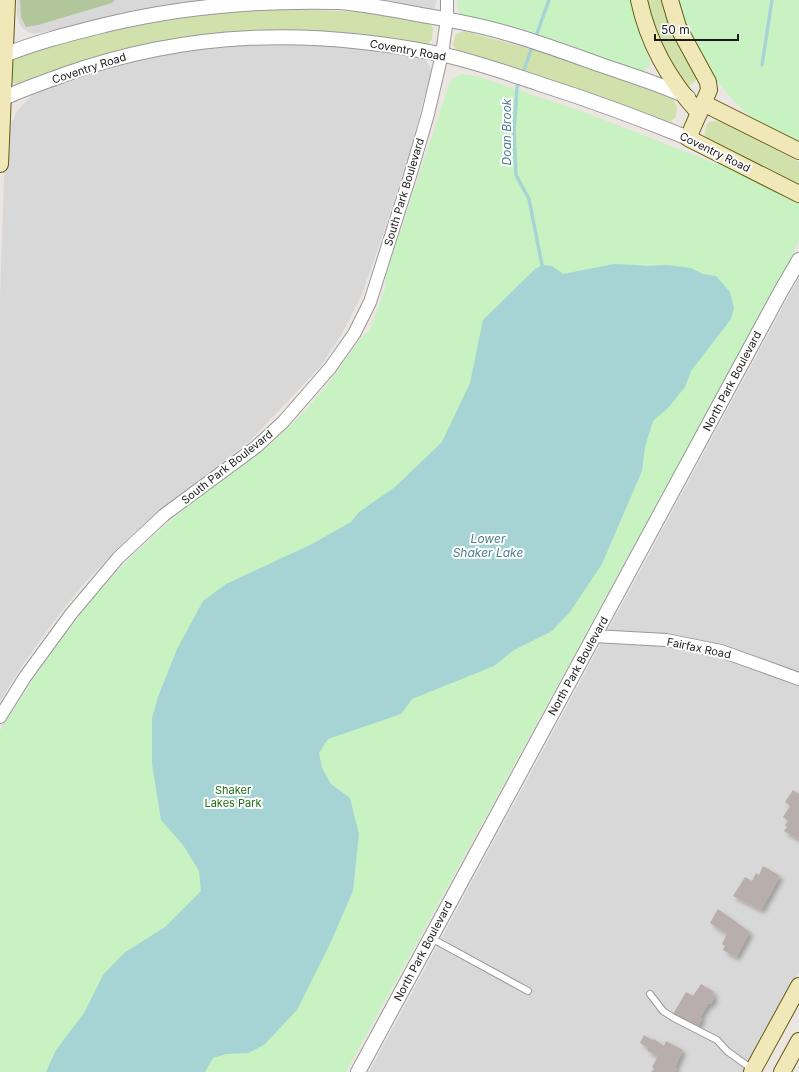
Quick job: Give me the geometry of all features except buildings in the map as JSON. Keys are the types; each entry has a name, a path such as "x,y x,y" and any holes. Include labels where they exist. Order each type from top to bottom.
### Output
{"main road":[{"path":"0,164 1,99 7,0"},
{"path":"639,0 646,25 659,58 681,94 701,108 799,151"},
{"path":"670,0 678,27 708,82 709,90 688,138"},
{"name":"Coventry Road","path":"688,138 799,194"},
{"path":"753,1071 799,986"},
{"path":"782,1072 799,1041"}],"street":[{"name":"South Park Boulevard","path":"0,717 25,677 71,614 118,558 164,515 256,447 283,422 330,368 350,340 368,306 388,247 423,130 442,54 447,19 447,0"},
{"path":"3,55 79,32 137,18 187,9 223,4 286,1 339,2 447,19 506,32 681,94"},
{"name":"Coventry Road","path":"1,99 108,60 142,51 218,40 286,37 324,38 364,42 442,54 502,71 610,107 688,138"},
{"name":"North Park Boulevard","path":"358,1072 777,297 799,260"},
{"name":"Fairfax Road","path":"594,636 666,640 722,651 799,679"}],"lane":[{"path":"431,938 528,991"},
{"path":"650,994 663,1011 717,1040 726,1051 753,1071"}],"shaded area":[{"path":"17,0 213,0 134,11 78,26 33,34 23,29 19,23 17,14"},
{"path":"356,0 437,0 434,9 431,10"},
{"path":"276,43 332,44 402,53 424,58 430,66 431,72 408,158 362,294 343,332 321,366 250,441 164,507 112,554 81,587 52,624 24,663 0,701 0,296 5,149 7,135 11,124 17,111 34,93 132,61 203,46"},
{"path":"799,277 799,972 744,1072 369,1072"}],"green space":[{"path":"20,0 115,0 112,3 38,25 26,27 21,17"},
{"path":"457,0 633,0 648,51 650,65 646,70 638,73 464,18 459,13"},
{"path":"644,0 664,0 696,75 696,80 692,84 687,86 666,60"},
{"path":"677,0 799,0 799,146 753,118 738,105 721,86 713,76 693,43"},
{"path":"273,8 362,12 416,19 429,23 433,28 432,39 428,44 421,45 270,32 22,84 14,83 10,77 10,66 16,58 72,39 125,26 182,16"},
{"path":"464,31 541,52 626,80 673,99 677,107 676,117 670,122 660,122 459,54 453,45 455,35"},
{"name":"Shaker Lakes Park","path":"462,74 480,77 586,113 758,180 799,202 799,240 789,262 346,1072 0,1072 0,731 57,643 96,595 128,560 171,520 272,443 300,416 325,388 361,338 370,330 386,286 385,277 449,85 453,78"},
{"path":"709,122 724,122 799,162 799,188 710,143 705,135 706,126"}],"water":[{"name":"Lower Shaker Lake","path":"614,264 646,266 667,265 691,268 703,274 716,276 730,292 734,308 731,319 691,371 685,387 668,408 653,421 645,447 642,471 602,564 570,612 552,631 514,650 494,666 412,699 401,714 328,739 319,753 322,768 331,784 350,798 359,834 353,891 330,944 297,1010 264,1045 248,1053 226,1054 213,1058 205,1072 46,1072 56,1050 84,1013 103,975 124,953 165,927 201,891 199,871 183,845 161,820 152,764 152,718 158,697 177,649 203,601 226,584 312,544 351,522 359,512 395,487 442,442 470,383 483,320 535,269 542,265 552,266 563,274"}],"waterway":[{"name":"Doan Brook","path":"535,39 549,0"},
{"path":"762,65 772,0"},
{"name":"Doan Brook","path":"522,75 533,45"},
{"name":"Doan Brook","path":"519,81 517,88 514,131 516,175 529,199 542,265"}]}
